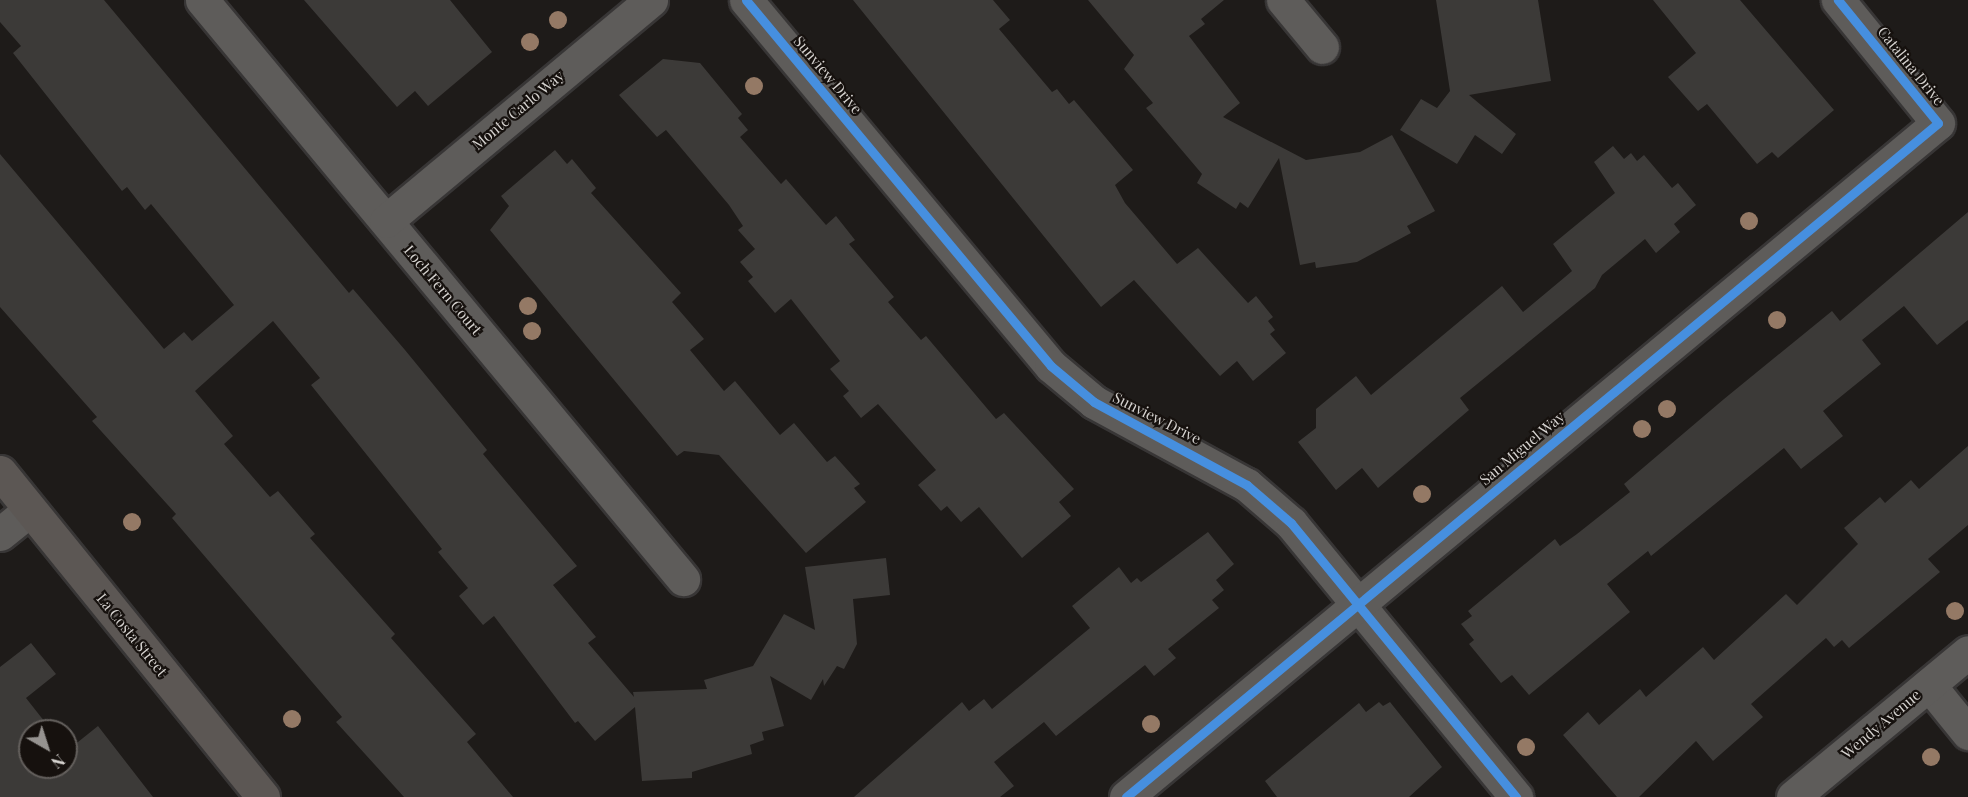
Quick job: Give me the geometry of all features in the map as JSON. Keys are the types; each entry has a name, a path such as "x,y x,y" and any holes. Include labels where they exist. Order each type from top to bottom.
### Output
{"street":[{"name":"Loch Fern Court","path":"202,0 683,579"},
{"name":"Monte Carlo Way","path":"386,221 651,0"},
{"name":"Sunview Drive","path":"746,0 1051,366 1094,402 1247,485 1291,523 1516,797"},
{"path":"1283,0 1322,47"},
{"name":"Catalina Drive","path":"1838,0 1938,123"},
{"name":"San Miguel Way","path":"1126,797 1938,123"},
{"name":"La Costa Street","path":"0,472 263,797"},
{"path":"0,534 30,510"},
{"name":"Wendy Avenue","path":"1793,797 1968,652"},
{"path":"1929,685 1968,733"}],"building":[{"path":"0,0 104,0 349,293 353,289 405,350 487,450 483,454 577,566 553,585 596,637 588,643 634,697 633,692 707,689 704,680 753,666 784,614 815,630 805,567 886,558 890,595 853,599 857,644 844,669 837,666 824,686 823,679 811,700 770,676 784,726 762,732 764,740 750,745 752,754 692,772 692,778 642,781 635,707 595,741 578,721 575,723 494,616 483,625 459,596 468,588 438,552 442,549 311,385 320,378 273,321 195,391 233,436 224,444 270,497 278,491 315,534 310,538 395,634 391,638 476,734 467,742 513,797 404,797 336,722 342,717 172,518 176,514 92,421 97,417 0,307 0,154 164,349 184,332 192,341 234,305 151,204 145,210 127,187 122,191 13,53 21,46 0,22"},
{"path":"304,0 450,0 492,52 428,106 415,91 397,107"},
{"path":"853,0 993,0 1010,20 999,29 1052,92 1057,89 1069,104 1074,100 1133,170 1115,185 1125,203 1177,264 1198,248 1248,303 1256,296 1273,317 1268,321 1275,330 1270,334 1286,353 1253,381 1237,361 1220,376 1134,280 1101,307"},
{"path":"1088,0 1224,0 1201,19 1205,24 1189,36 1240,103 1223,117 1306,160 1360,152 1392,135 1435,211 1407,226 1411,233 1357,262 1316,268 1315,262 1300,265 1279,158 1248,208 1240,202 1236,209 1197,183 1202,174 1146,108 1153,103 1124,69 1134,55"},
{"path":"1436,0 1538,0 1551,81 1469,95 1516,134 1502,154 1475,135 1457,164 1400,130 1421,99 1437,108 1450,91"},
{"path":"1653,0 1740,0 1834,110 1778,158 1772,152 1757,164 1707,104 1698,111 1668,77 1696,53"},
{"path":"663,59 700,63 742,114 738,118 748,130 740,137 781,184 786,179 826,225 836,216 855,240 849,244 894,297 888,302 921,340 926,336 996,419 1004,413 1074,489 1059,502 1071,516 1022,558 979,507 961,522 947,506 941,511 918,485 936,470 878,404 861,418 843,396 849,391 830,369 840,361 791,299 775,313 748,281 753,277 740,262 755,249 738,230 743,226 729,205 666,130 657,137 619,95"},
{"path":"1613,146 1624,159 1631,153 1637,161 1644,155 1672,188 1678,183 1696,205 1674,224 1680,232 1656,253 1645,239 1602,275 1595,288 1460,398 1469,410 1378,488 1362,468 1336,490 1298,442 1316,428 1316,409 1356,376 1371,395 1502,286 1523,312 1572,271 1553,244 1615,193 1594,162"},
{"path":"555,150 567,164 572,159 596,188 591,193 681,293 672,302 704,339 690,350 724,391 735,381 780,435 794,423 827,462 835,456 860,484 854,488 866,502 806,553 719,455 684,451 677,456 490,230 509,206 501,196"},
{"path":"1968,212 1968,320 1937,345 1904,306 1862,340 1881,364 1823,411 1843,436 1801,469 1784,448 1651,556 1648,551 1607,584 1630,612 1529,695 1512,675 1501,683 1469,644 1474,640 1461,624 1472,616 1468,611 1555,539 1560,546 1630,492 1624,484 1724,399 1832,311 1840,321"},
{"path":"1968,446 1968,525 1928,559 1940,572 1849,648 1842,640 1834,647 1826,638 1751,704 1763,717 1713,761 1696,741 1639,797 1617,797 1563,735 1588,712 1599,725 1640,689 1646,697 1703,647 1714,660 1786,594 1797,605 1858,544 1844,528 1880,497 1885,503 1911,480 1919,489"},
{"path":"1208,532 1234,564 1216,580 1224,590 1212,600 1219,608 1168,649 1176,658 1154,676 1145,665 1056,736 1044,722 994,762 1014,786 1000,797 854,797 962,702 969,711 984,699 992,709 1090,628 1072,606 1119,567 1131,583 1137,578 1141,582"},
{"path":"31,643 56,674 26,698 43,719 18,719 18,779 78,779 78,742 98,726 153,797 0,797 0,667"},
{"path":"1379,702 1383,706 1390,702 1442,767 1409,797 1277,797 1265,781 1359,703 1366,712"}],"cycle path":[{"path":"746,0 1051,366 1094,402 1247,485 1291,523 1516,797"},
{"path":"1126,797 1938,123 1838,0"}]}
